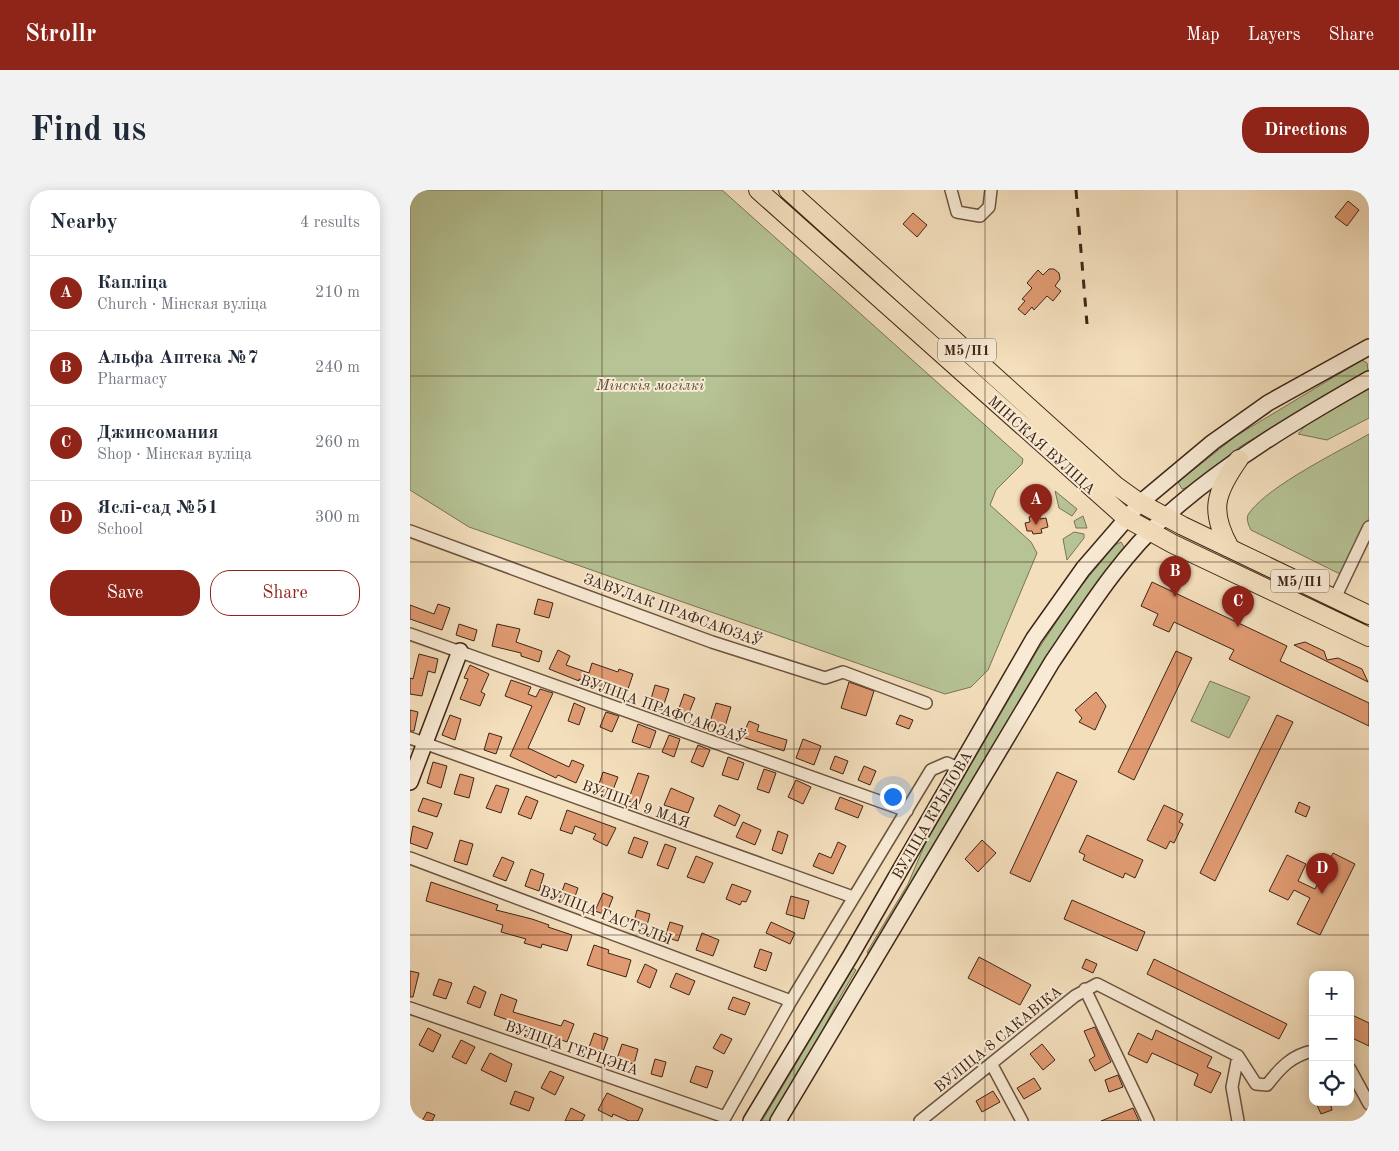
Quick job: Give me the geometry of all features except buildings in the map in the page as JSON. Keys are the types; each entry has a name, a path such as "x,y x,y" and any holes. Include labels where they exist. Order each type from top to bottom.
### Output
{"main road":[{"name":"МІНСКАЯ ВУЛІЦА","path":"758,190 1126,518 1173,544 1369,637"},
{"name":"МІНСКАЯ ВУЛІЦА","path":"788,190 1115,485 1140,502 1166,516 1369,615"},
{"name":"ВУЛІЦА КРЫЛОВА","path":"751,1121 851,955 1039,630 1083,570 1140,502 1213,442 1268,403 1369,348"},
{"name":"ВУЛІЦА КРЫЛОВА","path":"778,1121 1052,662 1095,599 1151,531 1166,516 1239,459 1302,417 1369,379"},
{"path":"1230,548 1219,527 1217,504 1222,486 1239,459"},
{"path":"410,782 460,651"},
{"path":"851,955 871,966"}],"street":[{"path":"950,190 956,212 980,216 989,207 992,190"},
{"path":"1335,598 1369,528"},
{"name":"ЗАВУЛАК ПРАФСАЮЗАЎ","path":"410,531 712,642 825,678 843,672 926,703"},
{"name":"ВУЛІЦА ПРАФСАЮЗАЎ","path":"410,634 906,811"},
{"name":"ВУЛІЦА 9 МАЯ","path":"410,738 853,897"},
{"path":"724,1119 791,1001 931,770 947,763 960,768"},
{"name":"ВУЛІЦА ГАСТЭЛЫ","path":"410,858 791,1001"},
{"name":"ВУЛІЦА 8 САКАВІКА","path":"920,1121 1085,989 1097,984 1238,1056"},
{"path":"1085,989 1148,1121"},
{"name":"ВУЛІЦА ГЕРЦЭНА","path":"410,1008 724,1119"},
{"path":"1238,1056 1256,1084 1267,1084 1290,1061 1302,1053 1309,1052"},
{"path":"1238,1056 1232,1087 1238,1121"},
{"path":"992,1065 1022,1121"},
{"path":"1354,1076 1369,1104"}],"green space":[{"name":"Мінскія могілкі","path":"410,190 722,190 1023,459 1022,464 996,490 990,505 1031,542 1037,553 988,670 971,687 945,694 469,527 410,490"},
{"path":"1362,360 1367,363 1368,370 1241,446 1188,487 1182,489 1178,482 1236,436"},
{"path":"1369,389 1369,418 1327,440 1298,434 1308,423"},
{"path":"1369,434 1369,518 1342,575 1251,530 1248,514 1273,491 1288,480"},
{"path":"1055,491 1077,509 1072,516 1059,508"},
{"path":"1083,516 1087,528 1076,528 1074,521"},
{"path":"1074,532 1084,534 1084,538 1067,560 1063,539"},
{"path":"1121,542 1126,550 1065,629 869,955 867,952 908,884 925,844 1037,651 1077,591 1115,545"},
{"path":"1210,681 1250,697 1229,738 1191,721"},
{"path":"853,968 856,970 818,1040 770,1121 762,1121"}],"railway":[{"path":"1076,190 1087,324"}],"place":[{"name":"Капліца","path":"1036,525"},
{"name":"Альфа Аптека №7","path":"1175,597"},
{"name":"Джинсомания","path":"1238,627"},
{"name":"Яслі-сад №51","path":"1322,894"}]}
